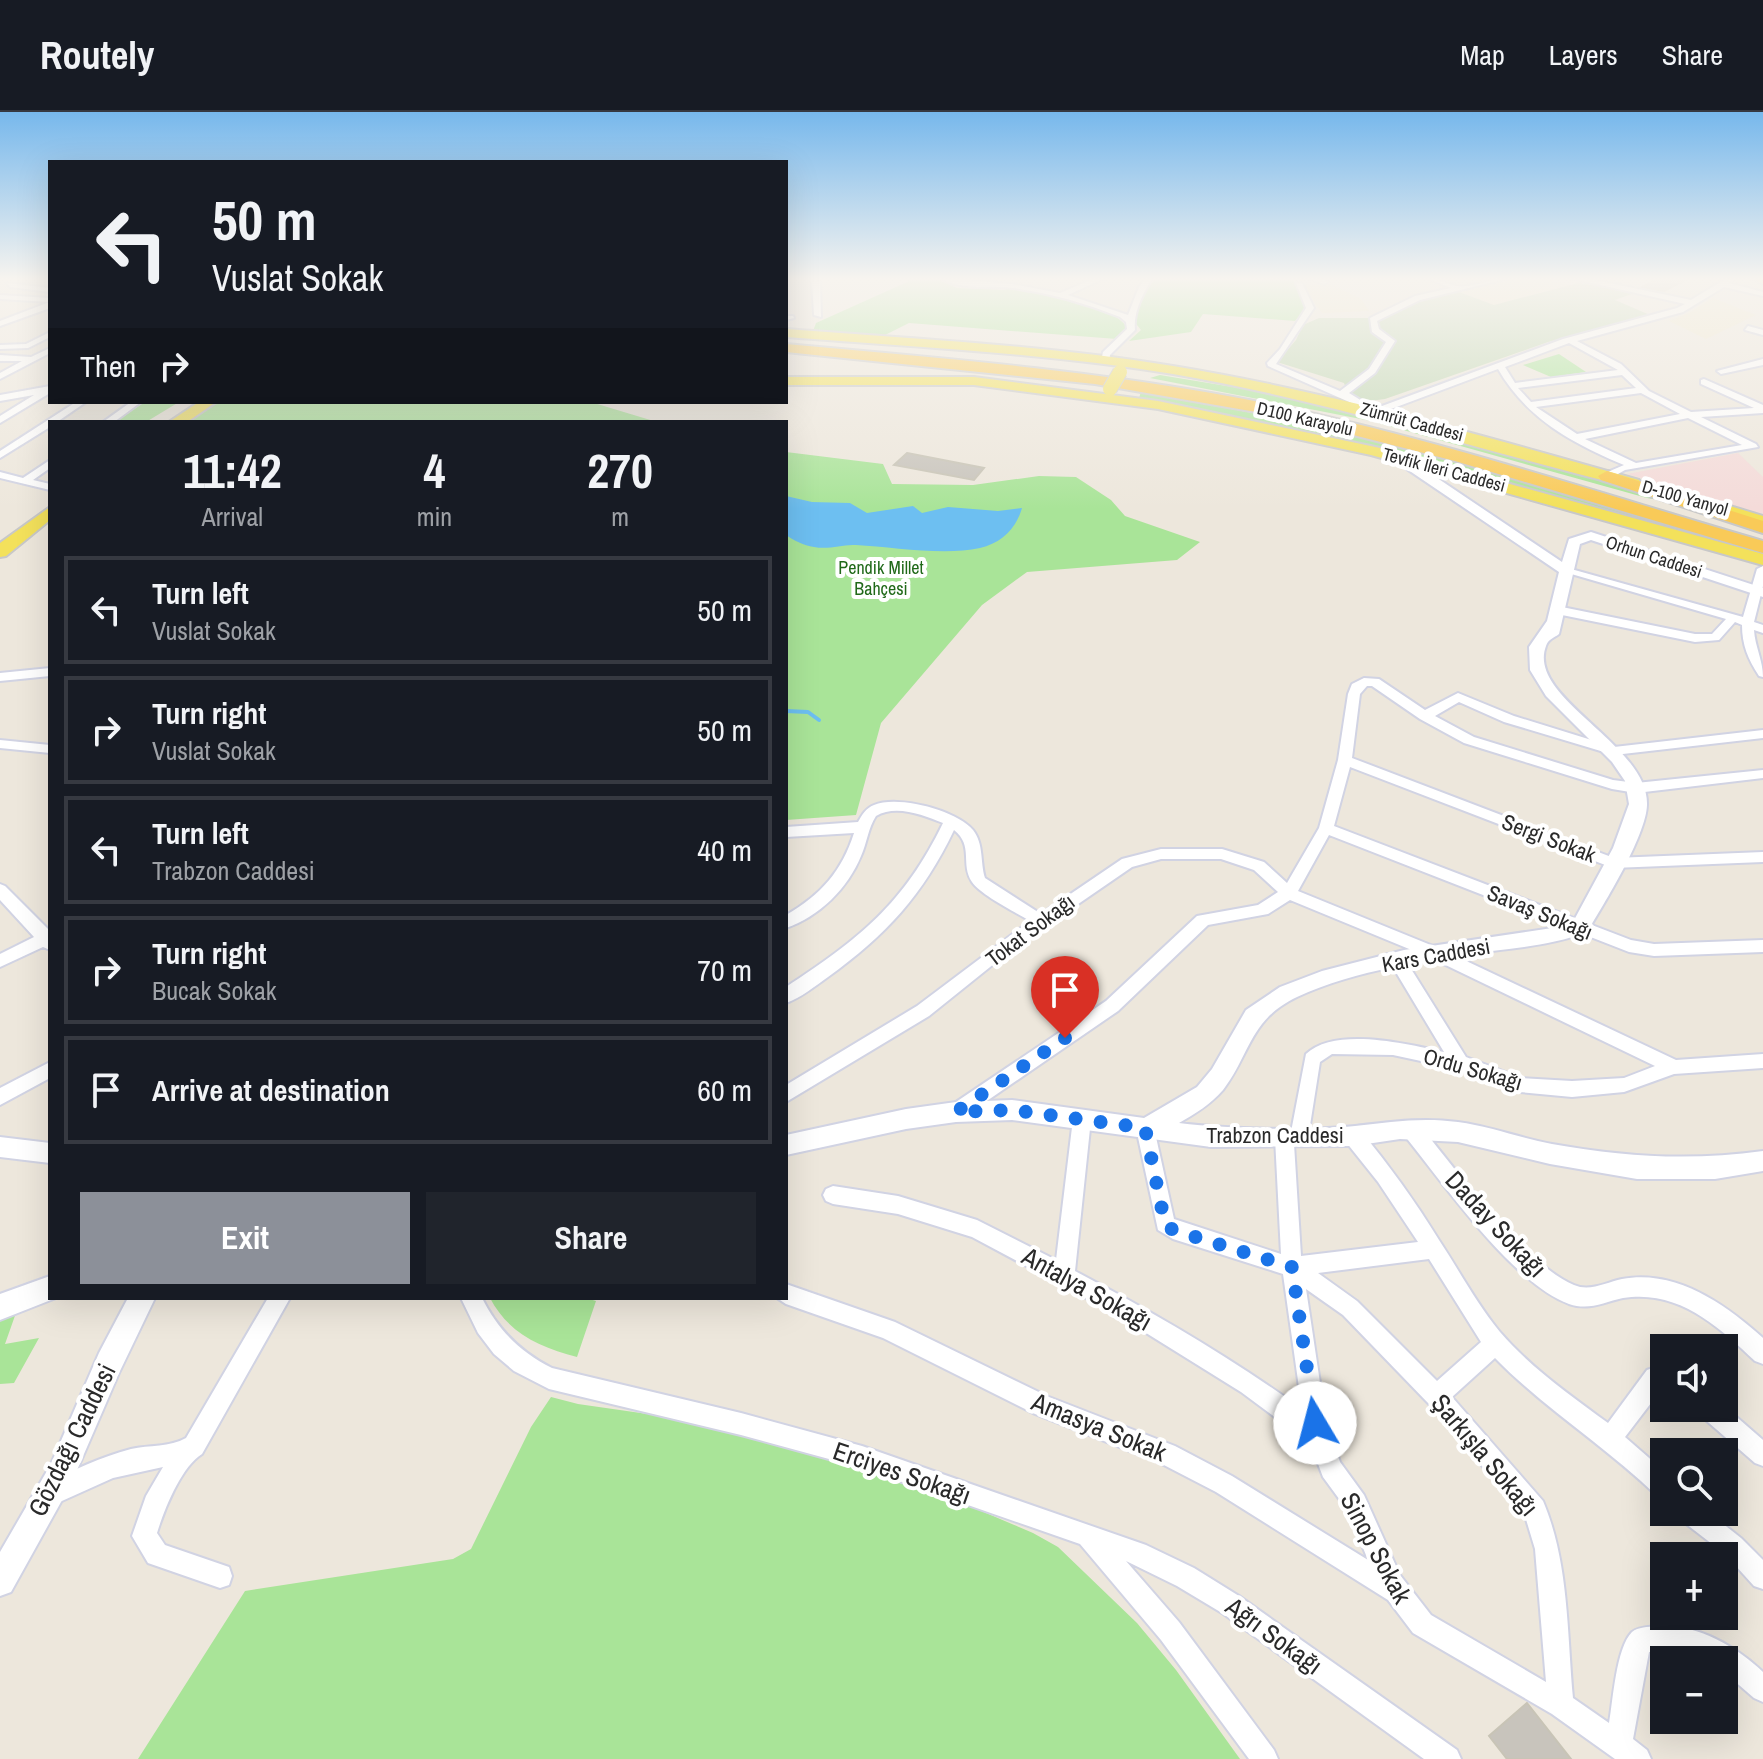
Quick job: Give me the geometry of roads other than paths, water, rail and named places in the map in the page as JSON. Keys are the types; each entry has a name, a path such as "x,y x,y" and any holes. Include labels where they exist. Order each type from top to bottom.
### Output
{"highway":[{"name":"D100 Karayolu","path":"850,355 1151,387 1279,411 1448,454 1763,547"},
{"name":"D100 Karayolu","path":"949,355 1019,363 1283,406 1536,468 1763,536"},
{"path":"1607,476 1763,527"}],"main road":[{"name":"Zümrüt Caddesi","path":"1035,355 1174,371 1377,410 1607,476"},
{"path":"1105,361 1128,373 1174,371"},
{"path":"1118,390 1128,373"},
{"name":"Tevfik İleri Caddesi","path":"788,381 956,380 1158,405 1274,428 1399,458 1763,560"},
{"path":"1074,393 1095,394 1118,390 1158,405"},
{"path":"160,420 187,404"},
{"path":"180,420 206,404"},
{"name":"D-100 Yanyol","path":"1607,476 1763,521"},
{"path":"0,533 48,495"},
{"path":"0,552 48,514"}],"street":[{"path":"1,375 40,355"},
{"path":"1105,361 1106,355"},
{"path":"1280,355 1271,363 1272,366 1377,410 1532,355"},
{"path":"1344,396 1350,386 1372,371 1382,355"},
{"path":"1600,355 1625,372 1642,390 1758,446"},
{"path":"0,358 32,359"},
{"path":"1721,371 1763,362"},
{"path":"1750,364 1763,370"},
{"path":"1501,367 1512,386 1529,405 1578,437 1635,466"},
{"path":"1512,386 1625,372"},
{"path":"18,395 48,377"},
{"path":"1704,382 1763,410"},
{"path":"0,398 48,389"},
{"path":"2,418 48,390"},
{"path":"1529,405 1642,390"},
{"path":"54,420 79,404"},
{"path":"111,420 134,404"},
{"path":"1578,437 1689,415 1763,410"},
{"path":"2,418 19,420"},
{"path":"33,422 48,424"},
{"path":"0,455 48,424"},
{"path":"1607,476 1635,466 1758,446"},
{"path":"1399,458 1567,571 1763,629"},
{"path":"25,481 48,464"},
{"path":"0,475 48,487"},
{"path":"1492,482 1462,482 1456,484 1453,490 1548,558"},
{"name":"Orhun Caddesi","path":"1567,571 1574,542 1591,536 1760,592"},
{"path":"1763,569 1760,592 1748,612 1749,652 1763,673"},
{"path":"1567,571 1555,616 1538,649 1540,675 1560,702 1609,746 1636,788 1638,803 1613,863 1580,927"},
{"path":"1555,616 1695,638 1715,637 1733,618"},
{"path":"0,677 48,672"},
{"path":"956,1112 1112,1006 1203,920 1262,910 1289,893 1326,828 1345,760 1354,694 1364,682 1375,682 1386,687 1425,716 1469,740 1592,780 1636,788 1763,774"},
{"path":"1425,716 1458,697 1509,719 1609,746 1763,734"},
{"path":"0,744 48,749"},
{"name":"Sergi Sokak","path":"1345,760 1613,863 1763,857"},
{"path":"788,921 822,900 838,884 847,873 870,813 882,806 924,811 965,830 971,839 975,874 979,881 1041,921"},
{"path":"788,995 833,964 893,913 923,876 951,821"},
{"path":"788,832 864,827"},
{"name":"Savaş Sokağı","path":"1326,828 1613,941 1654,950 1763,946"},
{"name":"Tokat Sokağı","path":"788,1093 923,1011 1041,921 1127,863 1161,854 1239,857 1259,866 1289,893 1437,954 1674,1067"},
{"path":"0,890 48,941 0,961"},
{"name":"Kars Caddesi","path":"1145,1128 1181,1111 1211,1087 1248,1022 1272,1001 1310,982 1397,960 1561,934 1580,927"},
{"path":"1397,960 1460,1062"},
{"name":"Ordu Sokağı","path":"1291,1138 1312,1059 1320,1051 1345,1046 1393,1048 1460,1062 1520,1085 1572,1089 1624,1085 1674,1067 1763,1061"},
{"path":"0,1097 48,1070"},
{"path":"0,1103 24,1083"},
{"name":"Trabzon Caddesi","path":"788,1145 906,1119 956,1112 1012,1110 1211,1137 1353,1136 1411,1129 1458,1132 1550,1154 1637,1168 1715,1168 1763,1161"},
{"path":"1064,1277 1082,1119"},
{"path":"1145,1128 1165,1224 1173,1230 1292,1267 1434,1249"},
{"name":"Daday Sokağı","path":"1411,1129 1510,1244 1561,1291 1586,1298 1636,1287 1655,1286 1674,1291 1710,1308 1763,1353"},
{"path":"1353,1136 1377,1164 1434,1249 1463,1300 1496,1343 1540,1386 1650,1475"},
{"name":"Sinop Sokak","path":"1291,1138 1292,1267 1319,1435 1331,1469 1356,1503 1375,1554 1395,1591 1422,1624 1561,1705 1628,1752"},
{"path":"0,1147 48,1155"},
{"path":"0,1162 48,1155"},
{"name":"Antalya Sokağı","path":"833,1195 937,1214 977,1229 1121,1306 1236,1376 1319,1435"},
{"name":"Şarkışla Sokağı","path":"1292,1267 1350,1308 1437,1396 1535,1509 1547,1549 1561,1705"},
{"path":"0,1307 48,1289"},
{"name":"Amasya Sokak","path":"788,1295 888,1329 1043,1406 1167,1454 1224,1484 1395,1591"},
{"name":"Gözdağı Caddesi","path":"0,1581 10,1542 48,1496 61,1474 109,1363 141,1300"},
{"path":"220,1576 157,1554 144,1536 154,1504 184,1454 194,1446 279,1300"},
{"name":"Erciyes Sokağı","path":"472,1300 488,1334 521,1365 549,1378 727,1420 862,1457 1088,1535"},
{"path":"1437,1396 1496,1343"},
{"path":"1609,1440 1650,1385"},
{"path":"1725,1422 1763,1455"},
{"path":"48,1496 76,1481 132,1461 184,1454"},
{"path":"1707,1526 1733,1546 1763,1577"},
{"path":"1088,1535 1170,1631 1265,1759"},
{"name":"Ağrı Sokağı","path":"1088,1535 1153,1560 1220,1596 1397,1727 1448,1759"},
{"path":"1628,1752 1635,1651 1642,1640 1686,1639 1706,1646 1725,1656 1763,1689"}],"water":[{"path":"788,496 812,502 850,503 867,513 913,506 922,513 948,507 998,511 1022,508 1007,534 995,543 980,548 951,551 856,545 820,548 788,536"}],"waterway":[{"path":"788,711 808,712 819,720"}],"park label":[{"name":"Pendik Millet Bahçesi","path":"881,578"}]}
